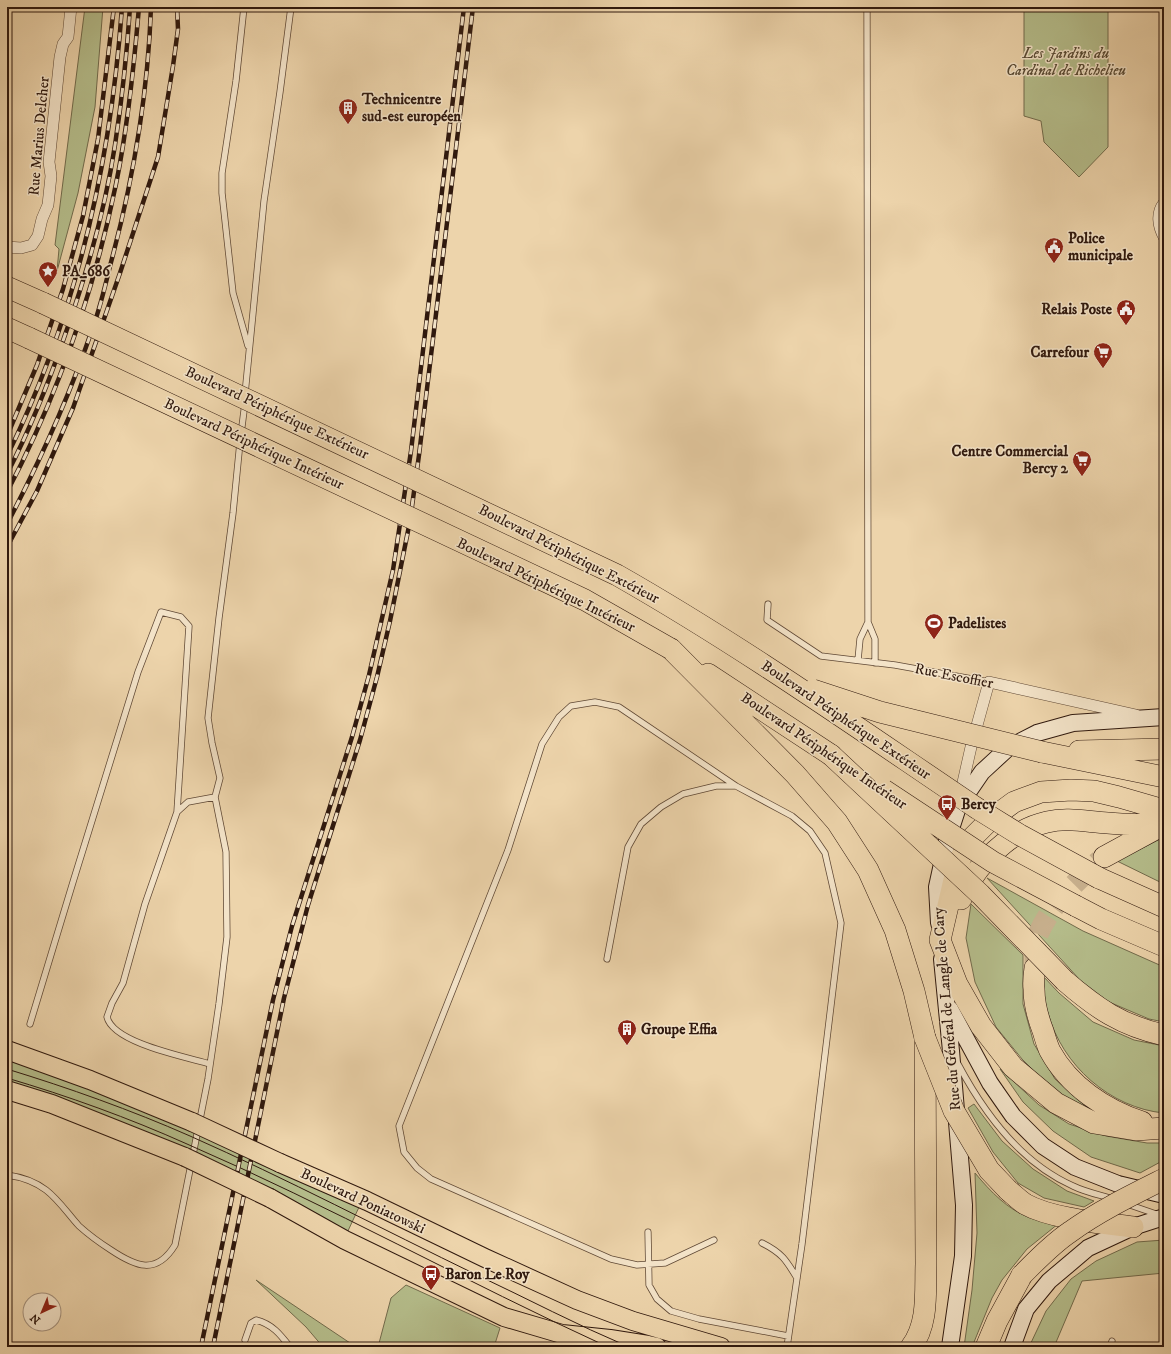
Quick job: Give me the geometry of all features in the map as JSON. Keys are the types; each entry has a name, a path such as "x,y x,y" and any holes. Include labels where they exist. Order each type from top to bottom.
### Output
{"highway":[{"name":"Boulevard Périphérique Extérieur","path":"7,287 617,575 678,610 734,645 984,813 1020,835 1099,878 1164,907"},
{"name":"Boulevard Périphérique Intérieur","path":"7,328 585,600 671,649 993,862 1101,919 1164,946"},
{"path":"671,649 796,774 837,822 868,870 895,930 914,991 925,1038 954,1111 989,1170 1008,1190 1026,1204 1063,1216 1095,1222 1133,1226"},
{"path":"788,682 880,712 1042,752 1164,777"},
{"path":"1042,752 1164,749"},
{"path":"831,755 980,894 1065,981 1088,1001 1131,1026 1164,1035"},
{"path":"1163,817 1119,797 1094,791 1071,790 1041,792 1014,802 991,819 971,839 958,863 940,940 957,984 980,1026 1013,1067 1056,1104 1094,1123 1136,1130 1164,1127"},
{"path":"940,940 975,874 987,859 1009,839 1027,828 1048,821 1069,820 1109,824 1163,817"},
{"path":"1104,857 1163,817"},
{"path":"1035,968 1034,990 1038,1018 1050,1050 1060,1065 1082,1090 1111,1110 1150,1125 1164,1127"},
{"path":"911,1347 922,1328 925,1300 925,1038"},
{"path":"986,1347 997,1321 1022,1275 1048,1249 1070,1232 1115,1204 1164,1179"}],"main road":[{"name":"Rue Escoffier","path":"1148,718 1164,723"},
{"path":"958,807 982,772 1008,748 1037,733 1073,723 1164,718"},
{"name":"Rue du Général de Langle de Cary","path":"948,1345 958,1293 963,1256 964,1205 940,940 937,887 947,841 958,807"},
{"path":"946,1002 990,1083 1013,1116 1043,1146 1075,1167 1118,1184 1164,1195"},
{"name":"Boulevard Poniatowski","path":"7,1050 90,1080 192,1122 367,1201 485,1258 577,1300 633,1320 721,1347"},
{"path":"7,1090 52,1104 185,1158 270,1198 345,1240 504,1317 562,1334 648,1344 657,1347"},
{"path":"1012,1347 1026,1309 1048,1281 1088,1248 1133,1226 1164,1217"}],"street":[{"name":"Rue Marius Delcher","path":"9,248 21,248 32,245 38,236 42,219 48,205 51,176 50,162 60,57 63,44 68,37 71,7"},
{"path":"1164,203 1159,215 1159,224 1164,237"},
{"name":"Rue Escoffier","path":"989,682 1148,718"},
{"name":"Rue du Général de Langle de Cary","path":"958,807 971,747 989,682"}],"lane":[{"path":"244,7 236,81 222,173 222,193 234,293 249,348"},
{"path":"7,1175 24,1178 39,1185 53,1197 84,1231 128,1261 146,1266 156,1264 165,1258 175,1245 210,1064 227,937 226,852 215,797 220,778 208,718 234,505 264,201 291,7"},
{"path":"867,7 868,622 875,639 875,663"},
{"name":"Rue Escoffier","path":"768,604 767,620 821,656 895,665 989,682"},
{"path":"30,1024 136,680 161,612 181,617 189,626 177,812 145,904 123,983 112,1003 107,1017 111,1027 121,1035 145,1046 210,1064"},
{"path":"858,660 860,639 868,622"},
{"path":"714,1240 665,1263 637,1265 611,1259 430,1179 417,1168 404,1152 399,1126 508,850 542,744 559,717 571,706 595,702 619,707 736,786 792,816 810,831 825,853 841,923 797,1278 787,1347"},
{"path":"607,959 628,846 641,824 661,807 683,794 716,786 736,786"},
{"path":"177,812 188,802 215,797"},
{"path":"951,1051 969,1084 988,1113 1011,1140 1032,1160 1073,1187 1164,1217"},
{"path":"648,1232 650,1285 657,1299 671,1311 699,1319 788,1336"},
{"path":"762,1243 775,1249 785,1259 797,1278"},
{"path":"245,1340 250,1323 256,1320 273,1326 290,1347"},
{"path":"1110,1347 1112,1341"}],"green space":[{"path":"85,7 103,7 95,107 78,193 57,271 59,249 55,245"},
{"name":"Les Jardins du Cardinal de Richelieu","path":"1024,7 1108,7 1108,147 1079,177 1044,142 1041,121 1024,116"},
{"path":"1164,837 1164,884 1117,861"},
{"path":"987,878 1083,931 1164,967 1164,1022 1149,1019 1109,1002 1080,980"},
{"path":"971,904 1023,955 1023,1004 1034,1044 1055,1079 1093,1113 1052,1089 1022,1059 996,1027 975,982 966,938"},
{"path":"1043,976 1059,993 1093,1022 1134,1040 1164,1046 1164,1113 1125,1103 1107,1093 1091,1081 1077,1066 1064,1050 1055,1032 1046,1004"},
{"path":"7,1058 97,1089 360,1205 347,1233 7,1083"},
{"path":"1000,1069 1039,1105 1069,1124 1106,1136 1147,1143 1164,1143 1164,1160 1140,1173 1091,1157 1053,1131 1023,1102"},
{"path":"974,1104 1002,1141 1033,1169 1067,1191 1094,1201 1084,1207 1044,1198 1018,1183 993,1152 968,1108"},
{"path":"975,1173 993,1193 1014,1210 1030,1218 1058,1224 1027,1249 1002,1280 992,1298 972,1347 964,1347 972,1290 977,1233"},
{"path":"1164,1240 1164,1273 1082,1281 1054,1347 1029,1347 1046,1311 1071,1279 1096,1261 1137,1242"},
{"path":"256,1280 356,1347 323,1347 306,1327"},
{"path":"406,1285 500,1328 494,1347 378,1347 391,1298"}],"tunnel":[{"path":"1035,965 1036,940 1042,926 1064,895 1100,860"}],"tram line":[{"path":"7,1069 100,1100 145,1117 226,1152 441,1258 629,1347"},
{"path":"7,1078 53,1092 121,1116 165,1134 346,1218 502,1297 608,1347"}],"railway":[{"path":"7,436 37,365 63,289 83,216 98,139 114,7"},
{"path":"7,456 53,349 71,293 86,237 99,180 109,123 117,65 122,7"},
{"path":"7,474 39,405 52,370 81,288 101,217 111,169 120,110 130,7"},
{"path":"7,492 58,380 97,264 116,184 124,140 133,74 139,7"},
{"path":"7,524 43,452 64,403 96,320 126,202 138,138 147,73 151,7"},
{"path":"7,547 37,491 73,408 120,273 158,157 178,29 177,7"},
{"path":"201,1347 273,1000 292,926 352,737 369,675 393,570 411,451 464,7"},
{"path":"213,1347 284,998 308,905 360,740 377,677 410,521 473,7"}],"place":[{"name":"Technicentre sud-est européen","path":"348,125"},
{"name":"Police municipale","path":"1054,264"},
{"name":"PA_686","path":"48,288"},
{"name":"Relais Poste","path":"1126,326"},
{"name":"Carrefour","path":"1103,369"},
{"name":"Centre Commercial Bercy 2","path":"1082,477"},
{"name":"Padelistes","path":"934,640"},
{"name":"Bercy","path":"947,821"},
{"name":"Groupe Effia","path":"627,1046"},
{"name":"Baron Le Roy","path":"431,1291"}]}
